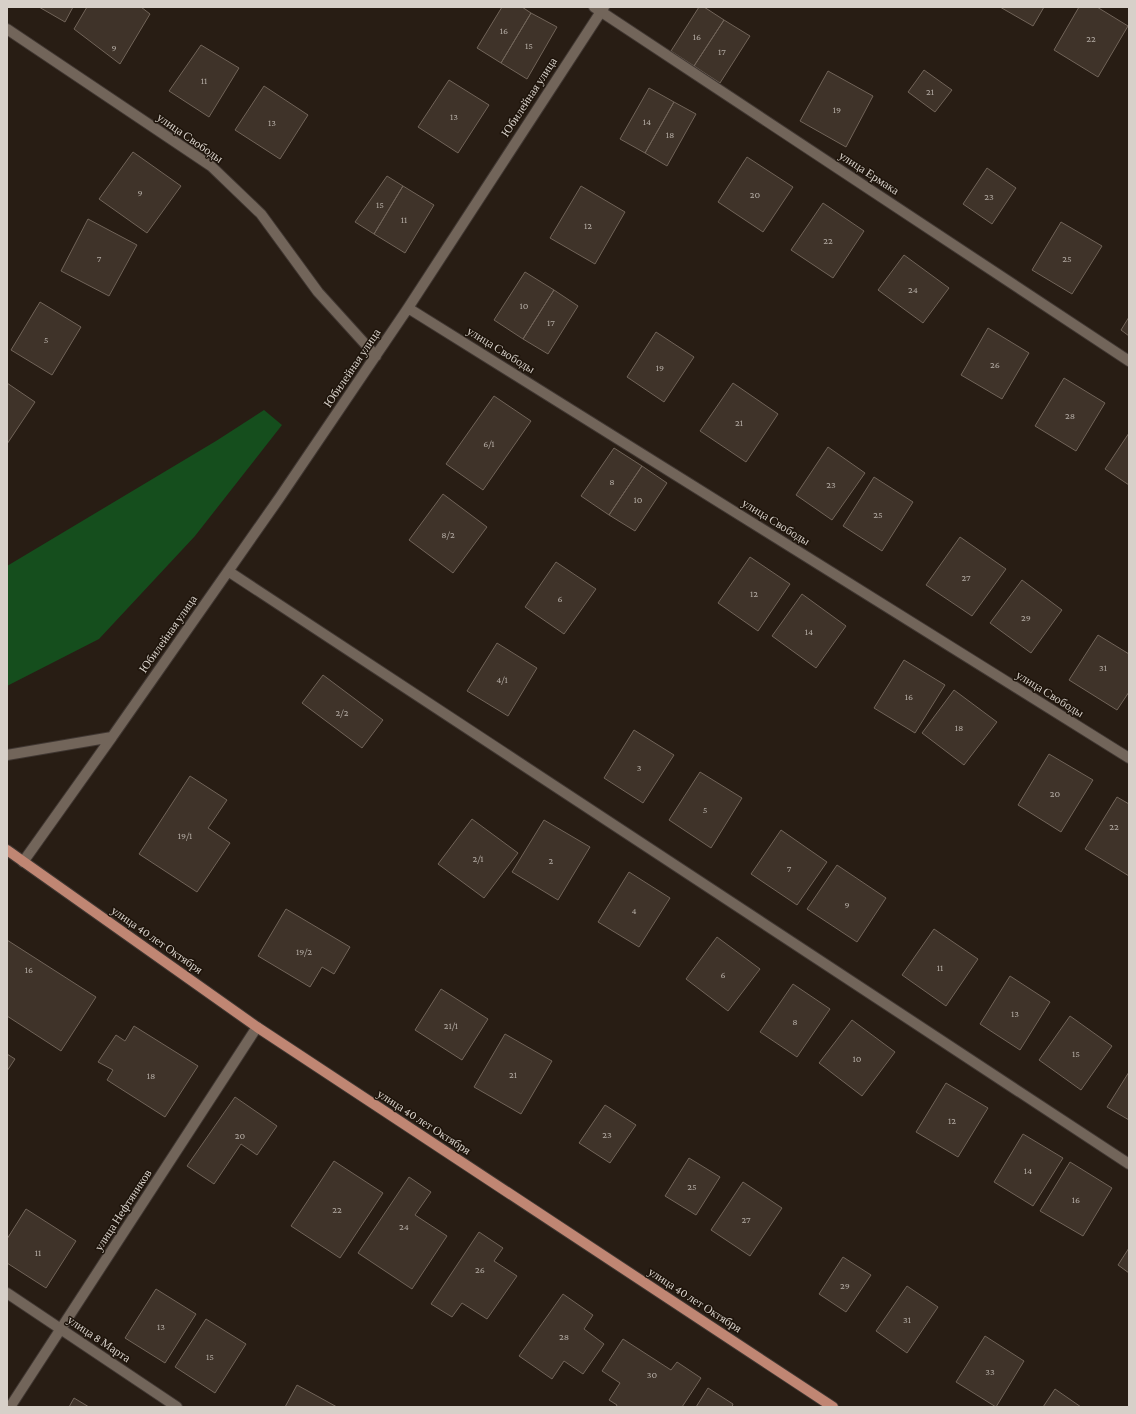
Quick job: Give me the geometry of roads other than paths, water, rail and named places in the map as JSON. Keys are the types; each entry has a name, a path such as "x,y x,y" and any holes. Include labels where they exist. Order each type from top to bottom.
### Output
{"main road":[{"name":"улица 40 лет Октября","path":"7,850 257,1027 834,1407"}],"street":[{"name":"Юбилейная улица","path":"23,862 285,490 376,356 599,8"},
{"name":"улица Ермака","path":"599,8 1129,361"},
{"name":"улица Свободы","path":"7,29 211,166 261,214 318,292 376,356"},
{"name":"улица Свободы","path":"408,308 1129,758"},
{"path":"228,571 1129,1164"},
{"path":"7,755 112,737"},
{"name":"улица Нефтяников","path":"10,1407 257,1027"},
{"name":"улица 8 Марта","path":"7,1293 177,1407"}]}
